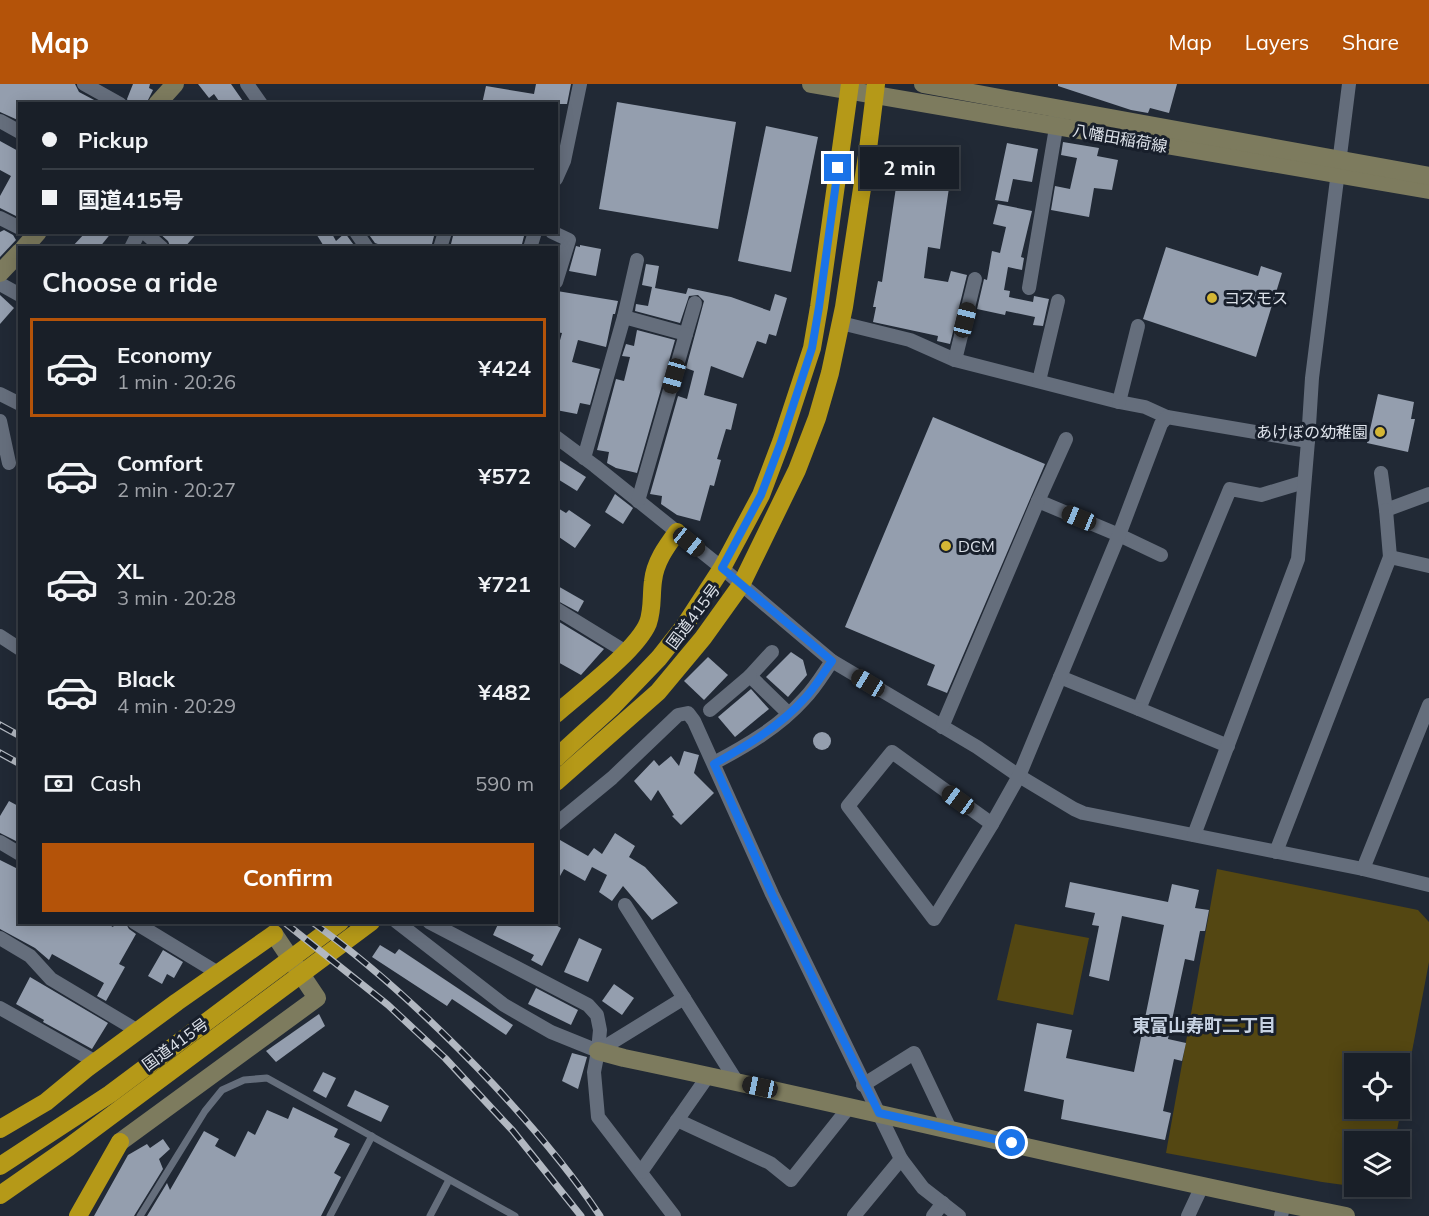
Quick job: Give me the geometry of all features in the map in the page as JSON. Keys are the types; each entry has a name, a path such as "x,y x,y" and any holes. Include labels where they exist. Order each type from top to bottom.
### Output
{"highway":[{"name":"国道415号","path":"558,756 613,706 659,658 685,624 722,568 761,495 812,348 849,88"},
{"name":"国道415号","path":"558,780 658,692 702,638 741,585 797,470 817,418 841,323 876,90"},
{"name":"国道415号","path":"558,712 626,652 647,625 651,614 653,579 657,563 677,532"},
{"name":"国道415号","path":"0,1195 69,1147 115,1101 337,924"},
{"name":"国道415号","path":"0,1166 115,1101 368,924"},
{"name":"国道415号","path":"0,1129 46,1102 96,1062 274,933"},
{"path":"78,1216 120,1142"}],"main road":[{"path":"159,102 175,84"},
{"name":"八幡田稲荷線","path":"811,84 876,90 1055,127 1338,167 1429,176"},
{"name":"八幡田稲荷線","path":"923,84 1060,108 1338,167 1429,190"},
{"path":"0,273 18,254"},
{"path":"120,1142 317,998 274,933"},
{"path":"598,1051 1202,1186 1283,1210 1346,1216"}],"street":[{"path":"84,84 116,102"},
{"path":"246,84 260,102"},
{"path":"558,174 564,161 580,84"},
{"path":"1194,835 1298,559 1312,378 1349,84"},
{"path":"1029,288 1060,108"},
{"path":"0,122 18,131"},
{"path":"0,218 18,229"},
{"path":"146,234 159,246"},
{"path":"556,234 569,240 558,276"},
{"path":"584,458 624,317 637,260"},
{"path":"955,360 975,279"},
{"path":"0,284 18,294"},
{"path":"1039,381 1058,301"},
{"path":"638,501 695,303"},
{"path":"624,317 686,334"},
{"path":"841,323 910,340 955,360 1145,407 1167,417 1308,441"},
{"path":"1119,402 1138,326"},
{"path":"0,394 18,403"},
{"path":"992,824 891,752 848,806 934,919 992,824 1019,776 1119,535 1161,424 1167,417"},
{"path":"0,421 9,463"},
{"path":"558,438 722,568 832,661 1083,813 1363,869 1429,885"},
{"path":"942,726 1066,439"},
{"path":"1276,852 1390,557 1381,473"},
{"path":"1139,709 1230,489 1261,495 1304,482"},
{"path":"1386,510 1429,494"},
{"path":"1038,501 1161,555"},
{"path":"1390,557 1429,566"},
{"path":"558,610 626,652"},
{"path":"0,636 18,648"},
{"path":"710,710 750,676 772,652"},
{"path":"714,764 756,740 788,713 804,699 832,661"},
{"path":"750,676 788,713"},
{"path":"1060,677 1228,746"},
{"path":"1363,869 1426,726 1429,705"},
{"path":"558,822 612,778 678,715 688,713 714,764 772,894 863,1085 901,1159 923,1188 959,1216"},
{"path":"0,842 18,853"},
{"path":"625,905 737,1082"},
{"path":"137,924 218,973"},
{"path":"399,924 504,1005 550,1032 598,1051"},
{"path":"411,934 425,924"},
{"path":"432,924 588,1005 597,1015 600,1030 594,1072 598,1117 674,1216"},
{"path":"0,938 30,956 51,979 138,1031"},
{"path":"598,1051 684,998"},
{"path":"0,1008 96,1062"},
{"path":"863,1085 914,1053 950,1129"},
{"path":"641,1172 708,1076"},
{"path":"677,1120 770,1162 791,1180 850,1107"},
{"path":"854,1216 901,1159"},
{"path":"1188,1216 1202,1186"},
{"path":"933,1216 943,1203"}],"lane":[{"path":"140,1216 205,1111 222,1090 243,1080 267,1078 515,1216"},
{"path":"330,1216 372,1136"},
{"path":"430,1216 449,1180"}],"shaded area":[{"path":"1217,869 1418,910 1429,922 1429,962 1410,1062 1410,1053 1344,1053 1344,1119 1399,1119 1397,1131 1344,1131 1344,1185 1166,1153"},
{"path":"1015,924 1089,938 1073,1015 997,1000"}],"building":[{"path":"0,84 75,84 79,92 96,101 18,102 18,120 0,112"},
{"path":"133,84 150,84 149,88 153,90 147,102 128,102 127,99"},
{"path":"198,84 231,84 244,102 220,102 214,94 209,98"},
{"path":"536,84 571,84 567,104 482,102 486,86 534,94"},
{"path":"1058,84 1177,84 1169,113 1150,108 1148,113 1131,110 1058,86"},
{"path":"617,102 736,122 718,229 599,209"},
{"path":"766,126 818,137 791,272 738,261"},
{"path":"0,141 18,151 18,217 0,208 0,196 11,176 0,170"},
{"path":"1063,142 1099,148 1097,156 1118,160 1112,190 1094,188 1089,217 1051,210 1055,186 1070,189 1077,158 1061,155"},
{"path":"1007,143 1038,149 1032,182 1013,179 1008,202 995,200"},
{"path":"899,167 914,169 913,175 950,181 940,249 928,247 924,278 948,282 951,271 967,275 950,344 937,341 938,336 873,322 876,307 873,307 878,281 882,282"},
{"path":"998,204 1032,211 1021,257 1024,258 1022,270 1008,267 1004,290 1010,291 1009,297 1033,302 1034,296 1049,299 1043,326 1033,325 1035,317 1006,311 1005,315 977,309 984,279 987,280 992,251 1000,253 1006,227 993,224"},
{"path":"4,230 13,235 16,240 0,257 0,232"},
{"path":"84,234 110,234 101,246 73,246"},
{"path":"160,234 196,234 186,246 170,246"},
{"path":"316,234 332,234 336,241 346,234 355,246 324,246"},
{"path":"368,234 434,234 432,246 383,246 375,243"},
{"path":"454,234 524,234 522,246 450,246"},
{"path":"580,245 601,249 596,276 569,271 576,246 580,247"},
{"name":"コスモス","path":"1166,247 1258,276 1261,266 1282,273 1256,357 1143,319"},
{"path":"646,264 659,266 655,288 686,294 688,288 731,297 770,311 775,294 787,298 776,336 769,334 766,344 757,341 743,378 711,366 704,395 737,404 731,430 726,429 717,459 721,460 714,486 710,485 700,521 677,515 661,504 662,496 650,494 678,396 687,399 694,371 686,368 704,301 698,295 689,296 680,323 635,311 636,304 648,306 652,287 642,285"},
{"path":"558,291 618,301 606,347 578,340 572,362 600,369 590,405 580,403 577,414 558,410 558,348 562,333 558,332"},
{"path":"0,295 14,308 0,324"},
{"path":"637,330 675,340 637,473 616,468 607,463 609,452 597,450 616,379 624,381 630,357 622,356 626,344 634,346"},
{"path":"1378,394 1414,402 1411,419 1415,419 1408,452 1367,443"},
{"name":"DCM","path":"933,417 1045,464 947,693 927,685 935,665 845,627"},
{"path":"558,459 586,477 577,491 558,479"},
{"path":"615,494 633,508 623,524 605,512"},
{"path":"558,508 566,513 569,510 591,525 575,548 558,536"},
{"path":"558,586 584,601 578,612 558,601"},
{"path":"558,621 604,649 581,675 558,662"},
{"path":"791,652 803,660 807,675 788,697 766,677"},
{"path":"708,657 728,675 704,700 684,681"},
{"path":"751,689 769,709 735,737 718,717"},
{"path":"822,732 828,735 831,741 828,747 822,750 816,747 813,741 816,735"},
{"path":"684,751 699,755 694,773 714,793 681,825 672,816 674,815 658,790 651,801 634,781 654,760 659,766 671,756 679,766"},
{"path":"9,801 18,806 18,842 0,833 0,816"},
{"path":"615,833 635,846 629,857 645,867 678,903 652,920 623,886 612,901 599,892 607,875 592,867 585,881 564,869 558,880 558,843 560,840 588,856 594,848 602,854"},
{"path":"0,860 18,869 18,924 108,924 113,927 115,924 126,924 136,934 119,964 125,967 106,1001 97,996 104,983 52,954 49,960 35,948 0,929"},
{"path":"1070,882 1168,902 1172,884 1199,890 1195,908 1209,910 1205,931 1200,931 1194,961 1185,959 1168,1039 1186,1043 1182,1061 1174,1059 1163,1111 1171,1113 1165,1140 1061,1119 1064,1100 1024,1091 1037,1023 1072,1030 1066,1058 1134,1072 1164,925 1122,916 1109,981 1089,976 1099,926 1092,925 1095,913 1065,907"},
{"path":"498,924 554,924 561,928 542,966 531,960 534,955 493,935"},
{"path":"579,938 602,949 588,982 564,972"},
{"path":"380,945 395,954 399,949 513,1025 506,1035 452,999 447,1006 372,957"},
{"path":"163,950 183,962 174,978 167,974 162,984 148,976"},
{"path":"30,977 108,1023 92,1049 16,1004"},
{"path":"614,984 634,998 622,1015 602,1001"},
{"path":"536,988 578,1010 571,1025 528,1004"},
{"path":"319,1014 325,1026 276,1062 266,1051"},
{"path":"572,1053 587,1057 578,1089 562,1081"},
{"path":"323,1072 336,1078 326,1098 313,1091"},
{"path":"355,1090 389,1106 381,1122 347,1106"},
{"path":"293,1107 338,1129 334,1137 350,1144 334,1173 341,1177 321,1216 147,1216 167,1183 170,1190 204,1131 219,1139 215,1146 235,1157 248,1131 255,1135 267,1110 288,1119"},
{"path":"163,1139 170,1149 159,1159 163,1169 134,1216 94,1216 128,1155 147,1144 150,1148"}],"railway":[{"path":"0,725 18,735"},
{"path":"0,753 18,763"},
{"path":"287,924 388,1005 445,1058 513,1131 581,1216"},
{"path":"315,924 384,978 472,1062 549,1148 600,1216"}],"place":[{"name":"コスモス","path":"1212,298"},
{"name":"あけぼの幼稚園","path":"1380,432"},
{"name":"DCM","path":"946,546"}],"district":[{"name":"東富山寿町二丁目","path":"1204,1025"}],"route":[{"path":"838,168 812,348 761,495 722,568 832,661 804,699 785,716 756,740 714,764 772,894 863,1085 879,1113 1012,1143"}]}
